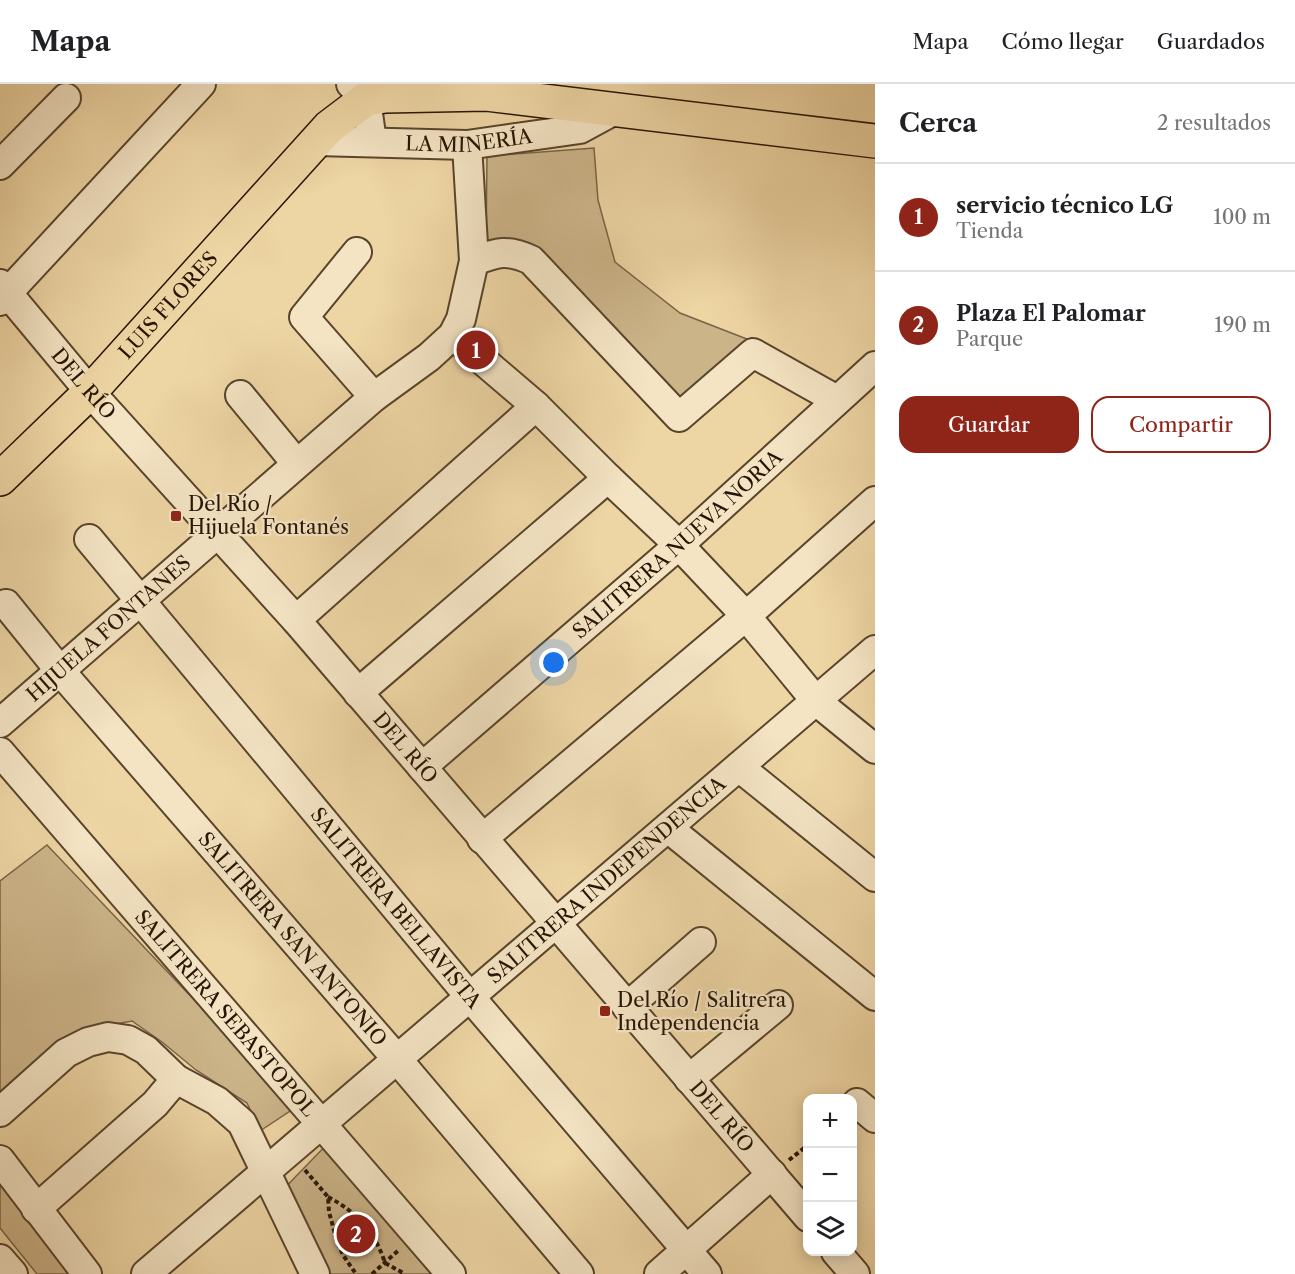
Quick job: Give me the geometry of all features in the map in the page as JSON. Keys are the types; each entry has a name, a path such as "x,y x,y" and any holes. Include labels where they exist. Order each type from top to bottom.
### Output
{"main road":[{"name":"LA MINERÍA","path":"358,92 386,96 486,94 875,141"},
{"path":"322,134 358,92"},
{"name":"LUIS FLORES","path":"0,479 90,392 322,134"}],"street":[{"path":"3,292 201,84"},
{"path":"358,92 372,142"},
{"path":"0,165 66,98"},
{"name":"LA MINERÍA","path":"322,134 372,142 467,145 580,129 615,110"},
{"name":"HIJUELA FONTANES","path":"0,723 374,396 429,357 453,335 461,319 474,261 467,145"},
{"path":"357,252 304,317 374,396"},
{"path":"474,261 498,252 507,252 531,261 679,417 753,353 837,400"},
{"name":"DEL RÍO","path":"3,292 296,620 482,840 803,1212"},
{"path":"453,335 536,406 679,545 746,616 816,700 875,749"},
{"name":"SALITRERA NUEVA NORIA","path":"422,767 679,545 875,366"},
{"path":"240,395 296,463"},
{"path":"296,620 536,406"},
{"path":"358,693 608,478"},
{"path":"482,840 746,616 875,501"},
{"name":"SALITRERA BELLAVISTA","path":"89,539 470,997 707,1274"},
{"name":"SALITRERA SAN ANTONIO","path":"6,604 61,672 397,1059 579,1274"},
{"name":"SALITRERA INDEPENDENCIA","path":"146,1274 875,650"},
{"name":"SALITRERA SEBASTOPOL","path":"0,752 451,1274"},
{"path":"739,767 875,877"},
{"path":"668,828 875,996"},
{"path":"627,1007 701,942"},
{"path":"689,1079 778,1005"},
{"path":"0,1112 66,1053 88,1042 108,1037 128,1040 147,1050 176,1079 218,1101 242,1123 315,1274"},
{"path":"36,1209 155,1104 176,1079"},
{"path":"0,1160 87,1274"},
{"path":"659,1274 772,1174"},
{"path":"840,1256 855,1274"},
{"path":"0,1258 13,1274"}],"path":[{"path":"288,1151 328,1197 359,1218 378,1243 385,1263 405,1274"},
{"path":"328,1197 329,1212 337,1241 356,1274"},
{"path":"372,1274 416,1234"}],"shaded area":[{"path":"594,148 598,200 615,262 680,313 752,341 680,397 548,256 523,242 486,247 487,156"},
{"path":"47,845 296,1107 260,1131 247,1103 196,1070 132,1021 77,1031 0,1094 0,881"},
{"path":"333,1138 448,1274 320,1274 278,1195"},
{"path":"0,1179 70,1274 37,1274 0,1228"}],"place":[{"name":"servicio técnico LG","path":"476,350"},
{"name":"Del Río / Hijuela Fontanés","path":"176,516"},
{"name":"Del Río / Salitrera Independencia","path":"605,1011"},
{"name":"Plaza El Palomar","path":"356,1234"}]}
